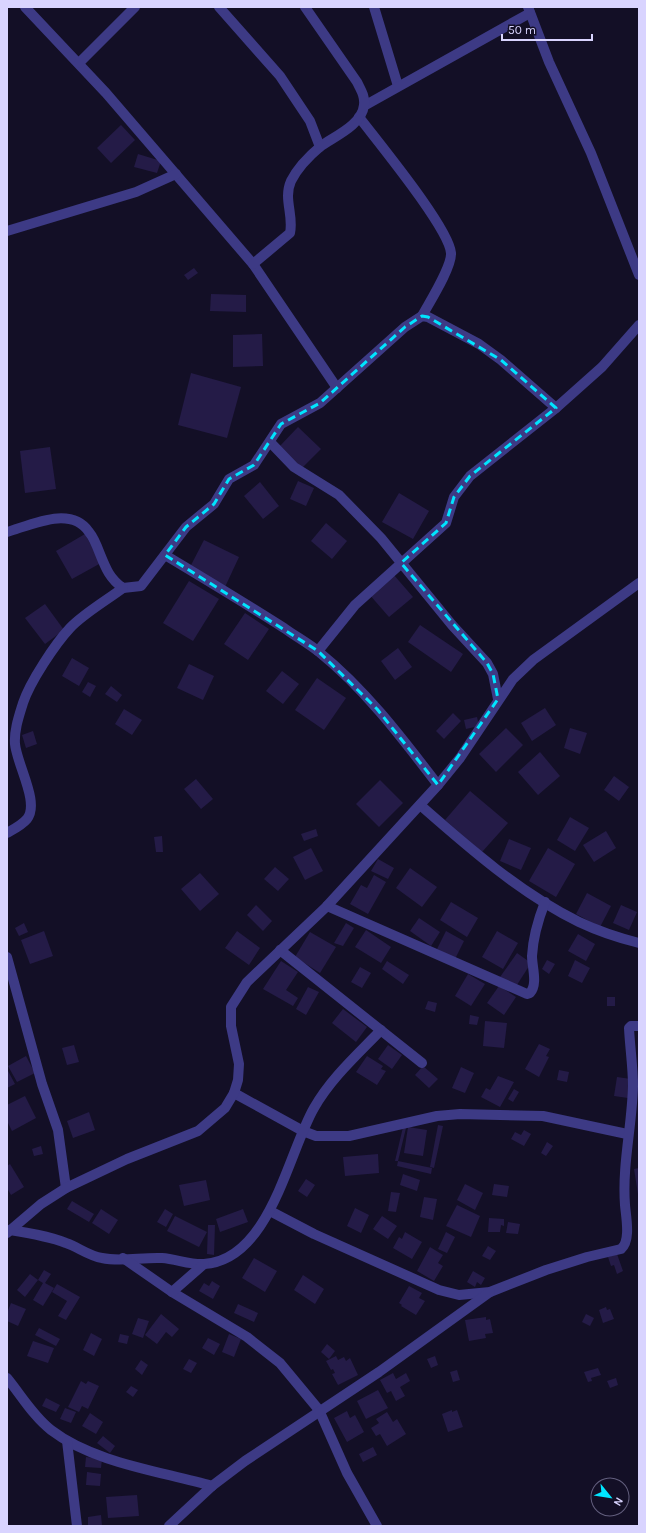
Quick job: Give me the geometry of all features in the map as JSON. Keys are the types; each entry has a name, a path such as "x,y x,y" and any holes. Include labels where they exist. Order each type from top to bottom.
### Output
{"street":[{"path":"25,7 79,63 253,264 337,388"},
{"path":"79,63 100,40 136,7"},
{"path":"219,7 280,76 310,121 320,147"},
{"path":"253,264 290,233 287,195 290,184 303,163 320,147 355,123 364,106 364,95 357,82 305,7"},
{"path":"374,7 398,86"},
{"path":"364,106 529,10 549,62 592,153 639,275"},
{"path":"7,833 28,819 32,807 28,788 18,763 15,743 16,726 34,680 70,628 123,588 141,586 186,527 214,504 229,479 254,465 281,424 320,403 405,327 422,316 439,285 451,254 449,244 439,223 359,117"},
{"path":"7,231 136,192 176,174"},
{"path":"422,316 428,317 479,344 501,360 556,408"},
{"path":"318,651 355,605 446,523 454,497 470,476 556,408 602,367 639,325"},
{"path":"270,442 294,467 339,495 353,507 381,538 452,625 487,663 493,674 498,699"},
{"path":"7,532 58,517 79,522 89,531 95,541 106,571 114,582 123,588"},
{"path":"165,556 272,621 318,651 345,675 372,704 407,745 438,785"},
{"path":"8,1232 41,1204 66,1188 127,1159 198,1131 225,1108 234,1093 238,1080 239,1064 231,1026 231,1007 247,982 328,906 438,785 460,758 498,699 513,679 533,660 639,583"},
{"path":"420,805 474,852 545,902 579,922 639,943"},
{"path":"328,906 527,994 530,993 533,988 532,956 535,929 545,902"},
{"path":"280,950 422,1062"},
{"path":"7,957 42,1084 58,1130 66,1188"},
{"path":"169,1526 212,1486 245,1461 379,1372 490,1292 546,1270 587,1257 621,1249 624,1246 626,1237 624,1195 627,1134 633,1087 629,1028 631,1026 639,1026"},
{"path":"8,1232 53,1238 102,1259 160,1258 204,1264 228,1257 241,1248 270,1210 287,1175 303,1131 314,1108 333,1081 381,1030"},
{"path":"234,1093 303,1131 322,1137 349,1136 437,1116 490,1114 543,1116 627,1134"},
{"path":"270,1210 314,1234 439,1290 459,1295 490,1292"},
{"path":"123,1258 172,1292 247,1337 280,1363 320,1410 347,1473 376,1526"},
{"path":"172,1292 204,1264"},
{"path":"7,1378 34,1412 50,1429 67,1441 119,1462 212,1486"},
{"path":"67,1441 77,1526"}],"highlighted area":[{"path":"422,316 428,317 501,360 556,408 470,476 454,497 446,523 401,563 487,663 493,674 498,699 438,785 377,709 318,651 165,555 186,527 214,504 229,479 254,465 281,424 320,403 405,327"}],"building":[{"path":"121,125 135,140 111,163 97,148"},
{"path":"138,154 161,161 157,173 134,167"},
{"path":"194,268 198,273 188,280 184,275"},
{"path":"211,294 246,295 246,312 210,311"},
{"path":"262,334 263,366 233,367 233,335"},
{"path":"191,373 241,387 227,438 178,425"},
{"path":"298,427 321,449 301,469 279,447"},
{"path":"50,447 56,489 25,493 20,451"},
{"path":"298,481 314,488 306,506 290,499"},
{"path":"260,482 279,506 263,519 244,496"},
{"path":"399,493 429,511 413,539 382,522"},
{"path":"326,523 347,541 332,559 311,541"},
{"path":"85,534 101,563 72,579 56,551"},
{"path":"204,540 239,557 225,587 189,569"},
{"path":"393,574 413,597 389,617 369,594"},
{"path":"189,581 219,599 193,641 163,623"},
{"path":"45,604 64,630 45,644 25,618"},
{"path":"245,613 269,629 248,660 224,644"},
{"path":"420,625 463,654 451,672 408,642"},
{"path":"398,648 412,667 395,680 381,661"},
{"path":"72,658 89,668 79,686 62,676"},
{"path":"189,664 214,676 203,700 177,688"},
{"path":"282,671 299,684 283,704 266,691"},
{"path":"317,678 346,698 324,730 295,710"},
{"path":"88,682 96,686 90,697 82,692"},
{"path":"111,686 122,695 117,702 105,694"},
{"path":"545,708 556,725 532,741 521,723"},
{"path":"124,709 142,720 132,735 115,724"},
{"path":"453,713 461,721 444,739 436,731"},
{"path":"477,717 479,726 466,729 464,720"},
{"path":"506,728 523,745 496,772 479,754"},
{"path":"570,728 587,733 580,754 564,748"},
{"path":"33,731 37,744 26,748 22,735"},
{"path":"540,752 560,776 538,795 518,772"},
{"path":"614,776 629,787 619,801 604,790"},
{"path":"196,779 213,799 201,809 184,789"},
{"path":"380,780 403,803 379,827 356,804"},
{"path":"470,791 508,823 482,852 445,820"},
{"path":"570,817 589,828 575,851 557,840"},
{"path":"316,829 318,836 304,841 301,834"},
{"path":"606,831 616,848 594,862 583,845"},
{"path":"162,836 163,852 156,852 154,837"},
{"path":"509,839 531,848 521,870 500,861"},
{"path":"311,848 323,871 305,880 293,857"},
{"path":"548,848 575,864 556,897 529,881"},
{"path":"378,859 394,868 388,879 371,871"},
{"path":"275,867 289,879 278,891 264,879"},
{"path":"410,868 437,887 422,907 396,888"},
{"path":"200,873 219,894 200,911 181,889"},
{"path":"374,875 386,882 368,914 350,904 361,885 367,888"},
{"path":"587,893 611,906 600,927 576,914"},
{"path":"451,902 478,918 467,937 440,920"},
{"path":"256,905 272,921 263,931 247,915"},
{"path":"621,905 637,912 629,930 613,923"},
{"path":"419,918 440,932 431,946 410,931"},
{"path":"24,923 28,932 19,936 15,928"},
{"path":"346,923 354,928 343,946 334,943"},
{"path":"366,930 391,947 381,963 355,947"},
{"path":"44,931 53,956 30,964 21,940"},
{"path":"237,931 260,948 249,965 225,948"},
{"path":"446,931 464,941 455,959 437,949"},
{"path":"497,931 518,943 503,969 482,957"},
{"path":"310,932 336,947 320,973 295,957"},
{"path":"578,934 595,944 586,961 568,951"},
{"path":"517,953 531,963 515,988 500,977"},
{"path":"547,960 555,964 549,974 542,969"},
{"path":"575,960 590,968 582,983 568,976"},
{"path":"281,961 298,972 286,990 298,998 293,1006 263,989"},
{"path":"387,961 409,975 403,984 382,969"},
{"path":"360,967 371,973 362,988 351,982"},
{"path":"468,974 485,984 471,1006 455,996"},
{"path":"499,986 516,997 504,1015 487,1003"},
{"path":"308,987 319,992 306,1015 296,1009"},
{"path":"607,997 615,997 615,1006 607,1006"},
{"path":"428,1001 437,1003 435,1012 425,1009"},
{"path":"343,1009 367,1027 356,1042 332,1023"},
{"path":"470,1015 479,1017 477,1025 469,1024"},
{"path":"485,1021 507,1023 504,1048 483,1046"},
{"path":"539,1044 550,1049 546,1056 549,1057 539,1077 525,1069"},
{"path":"74,1045 79,1062 67,1065 62,1048"},
{"path":"388,1045 402,1055 392,1069 378,1059"},
{"path":"26,1056 35,1073 17,1082 8,1066"},
{"path":"367,1056 383,1066 381,1069 386,1071 377,1085 356,1072"},
{"path":"423,1066 438,1079 429,1088 415,1075"},
{"path":"461,1067 474,1073 465,1093 452,1088"},
{"path":"7,1069 15,1084 7,1088"},
{"path":"559,1070 569,1072 567,1082 557,1080"},
{"path":"498,1076 514,1082 500,1107 481,1097 486,1088 490,1090"},
{"path":"617,1077 631,1079 628,1098 614,1096"},
{"path":"514,1089 519,1092 513,1102 508,1099"},
{"path":"25,1096 36,1118 12,1131 7,1121 7,1105"},
{"path":"89,1112 95,1130 73,1138 67,1121"},
{"path":"438,1125 443,1126 434,1168 430,1167"},
{"path":"403,1127 406,1128 398,1161 395,1161"},
{"path":"408,1127 427,1130 423,1156 404,1153"},
{"path":"524,1130 531,1134 524,1146 511,1139 515,1132 521,1135"},
{"path":"547,1142 553,1146 546,1156 541,1153"},
{"path":"41,1146 43,1154 34,1156 32,1149"},
{"path":"378,1154 379,1173 345,1176 343,1157"},
{"path":"398,1161 432,1168 431,1174 397,1166"},
{"path":"10,1164 24,1187 11,1195 7,1188 7,1166"},
{"path":"639,1168 639,1194 638,1194 634,1169"},
{"path":"403,1174 420,1180 417,1191 400,1185"},
{"path":"306,1179 315,1185 307,1197 298,1191"},
{"path":"206,1180 210,1200 184,1206 179,1185"},
{"path":"465,1184 483,1193 475,1210 457,1200"},
{"path":"494,1184 509,1186 507,1197 492,1195"},
{"path":"391,1192 400,1193 396,1212 388,1211"},
{"path":"424,1197 437,1199 433,1220 420,1217"},
{"path":"72,1201 94,1214 89,1222 67,1209"},
{"path":"457,1205 480,1216 471,1237 446,1226"},
{"path":"355,1208 369,1215 361,1233 347,1226"},
{"path":"101,1209 118,1220 109,1234 92,1223"},
{"path":"165,1209 173,1214 166,1227 157,1222"},
{"path":"243,1209 248,1222 220,1232 216,1219"},
{"path":"175,1216 207,1232 199,1247 167,1231"},
{"path":"382,1216 397,1226 388,1239 373,1229"},
{"path":"489,1218 504,1219 504,1226 501,1225 500,1232 488,1232"},
{"path":"508,1222 520,1224 518,1234 506,1233"},
{"path":"208,1225 215,1225 214,1255 207,1254"},
{"path":"405,1232 422,1242 412,1259 393,1248 399,1237 402,1239"},
{"path":"446,1232 455,1237 447,1253 438,1249"},
{"path":"488,1246 496,1251 490,1260 482,1256"},
{"path":"430,1247 443,1255 438,1263 443,1266 434,1281 417,1271"},
{"path":"617,1254 623,1271 617,1274 614,1265 611,1266 608,1257"},
{"path":"254,1258 277,1271 265,1292 242,1278"},
{"path":"44,1270 51,1274 45,1283 54,1288 43,1306 33,1300 43,1283 38,1280"},
{"path":"473,1271 485,1278 481,1285 477,1282 475,1287 467,1282"},
{"path":"30,1274 38,1280 25,1297 17,1290"},
{"path":"303,1275 324,1289 315,1304 294,1290"},
{"path":"212,1281 220,1286 213,1299 199,1291 204,1283 209,1286"},
{"path":"57,1284 80,1297 66,1320 58,1316 67,1301 52,1292"},
{"path":"409,1286 422,1293 419,1298 425,1301 416,1315 401,1306 402,1305 399,1303"},
{"path":"11,1303 26,1309 18,1326 7,1321 7,1313"},
{"path":"238,1304 258,1313 254,1322 234,1313"},
{"path":"606,1307 607,1310 610,1309 614,1319 603,1323 599,1310"},
{"path":"161,1314 179,1329 172,1337 166,1332 157,1344 145,1335"},
{"path":"586,1314 594,1318 590,1326 582,1322"},
{"path":"486,1317 486,1320 490,1319 493,1333 485,1334 486,1338 469,1341 465,1320"},
{"path":"138,1318 149,1321 143,1338 132,1334"},
{"path":"39,1328 60,1339 56,1346 35,1335"},
{"path":"91,1333 102,1339 94,1356 83,1350"},
{"path":"120,1334 129,1336 127,1344 118,1342"},
{"path":"229,1334 241,1339 234,1357 222,1352"},
{"path":"208,1338 220,1344 214,1355 202,1348"},
{"path":"33,1341 54,1348 48,1363 27,1356"},
{"path":"327,1344 335,1351 329,1359 321,1352"},
{"path":"336,1356 338,1360 344,1357 346,1361 350,1358 358,1375 338,1385 332,1374 335,1373 333,1369 331,1370 326,1361"},
{"path":"435,1356 438,1365 431,1368 427,1359"},
{"path":"189,1359 197,1363 191,1373 183,1369"},
{"path":"141,1360 148,1365 142,1375 135,1369"},
{"path":"598,1368 601,1375 591,1378 592,1381 588,1382 584,1372"},
{"path":"457,1370 460,1380 453,1382 450,1372"},
{"path":"393,1373 396,1379 406,1373 410,1381 400,1387 405,1396 396,1401 391,1391 387,1393 380,1380"},
{"path":"616,1378 618,1385 610,1388 607,1381"},
{"path":"81,1381 86,1384 88,1381 99,1386 88,1409 82,1406 79,1412 68,1407"},
{"path":"131,1386 138,1390 133,1397 126,1392"},
{"path":"378,1390 388,1408 366,1419 357,1401"},
{"path":"46,1398 60,1405 56,1412 42,1406"},
{"path":"65,1408 76,1412 71,1423 60,1419"},
{"path":"452,1410 452,1412 457,1410 463,1427 448,1432 442,1414"},
{"path":"347,1411 350,1418 355,1415 364,1432 347,1442 334,1418"},
{"path":"387,1412 393,1422 397,1419 406,1434 387,1446 380,1434 376,1436 371,1428 379,1423 376,1419"},
{"path":"90,1413 103,1422 96,1434 82,1426"},
{"path":"103,1436 115,1446 110,1453 97,1443"},
{"path":"373,1447 377,1455 363,1462 359,1454"},
{"path":"86,1457 102,1459 101,1468 85,1467"},
{"path":"87,1472 101,1474 100,1486 86,1485"},
{"path":"137,1495 139,1516 108,1518 106,1497"},
{"path":"101,1515 102,1526 88,1526 88,1517"}]}
